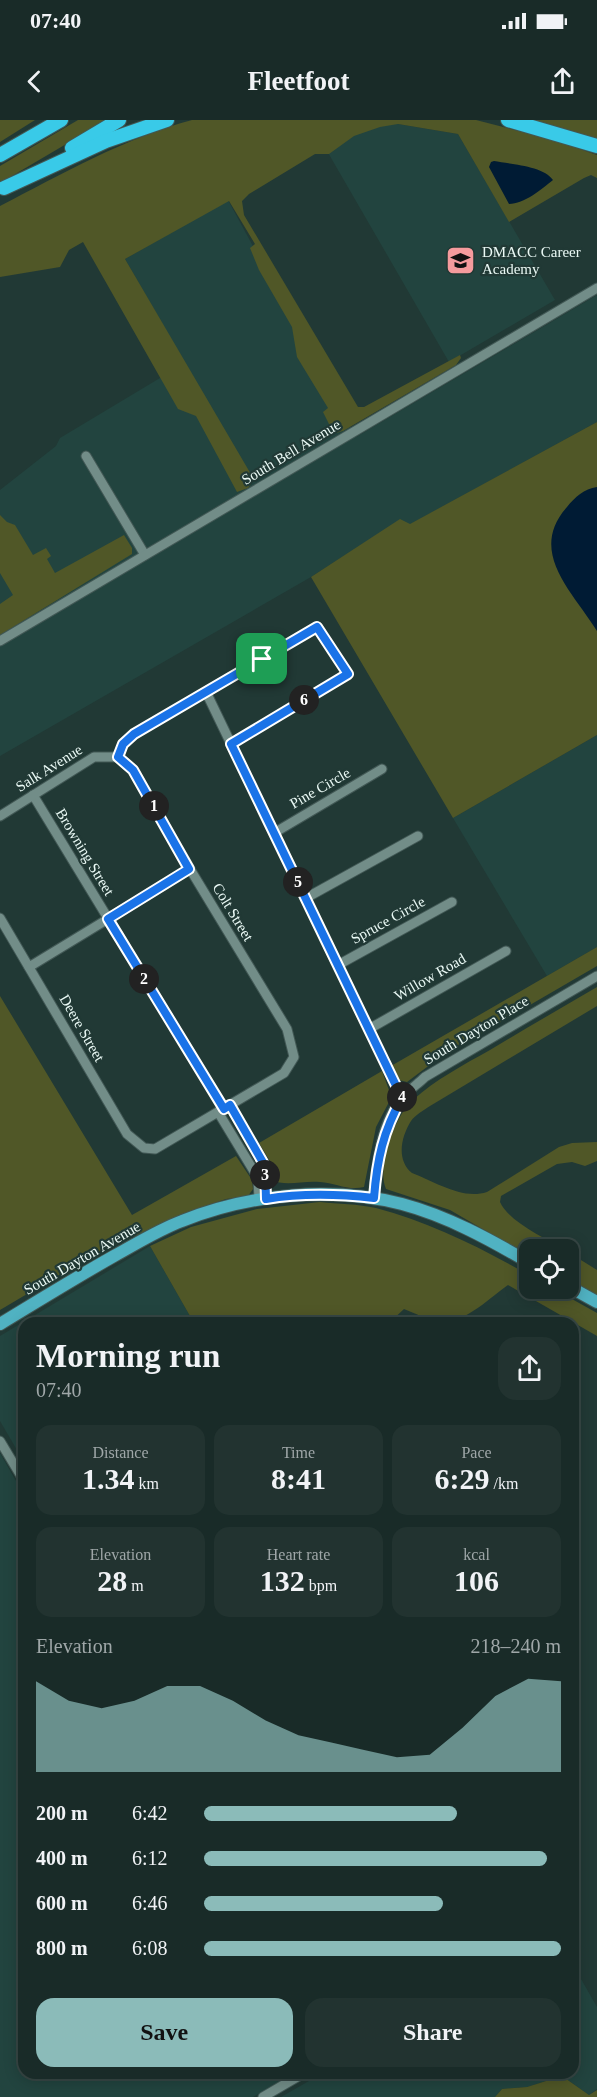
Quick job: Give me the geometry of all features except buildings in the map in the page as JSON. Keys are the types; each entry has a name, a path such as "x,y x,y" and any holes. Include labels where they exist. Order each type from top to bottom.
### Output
{"highway":[{"path":"0,150 46,120"},
{"path":"0,155 61,120"},
{"path":"2,189 119,120"},
{"path":"2,189 105,141 166,120"},
{"path":"508,120 597,146"}],"main road":[{"name":"South Dayton Avenue","path":"0,1324 134,1245 182,1221 205,1212 262,1199 342,1195 403,1204 450,1221 519,1257"},
{"path":"579,1292 597,1302"}],"street":[{"name":"South Bell Avenue","path":"0,641 597,288"},
{"path":"86,456 145,555"},
{"path":"118,757 123,744 134,734 317,627 348,674 231,744"},
{"path":"206,692 402,1098"},
{"name":"Salk Avenue","path":"0,816 94,757 118,757"},
{"name":"Colt Street","path":"118,757 133,770 189,869 287,1029 294,1058 284,1073 224,1109"},
{"name":"Pine Circle","path":"274,832 382,769"},
{"name":"Browning Street","path":"33,795 224,1109 258,1178 262,1199"},
{"path":"306,898 418,836"},
{"path":"29,967 189,869"},
{"name":"Spruce Circle","path":"338,964 452,902"},
{"name":"Deere Street","path":"0,918 127,1134 144,1148 155,1149 224,1109"},
{"name":"Willow Road","path":"369,1029 506,951"},
{"name":"South Dayton Place","path":"374,1198 380,1150 389,1120 402,1098 425,1077 597,976"},
{"path":"0,1441 18,1471"},
{"path":"263,2097 294,2079"}],"shaded area":[{"name":"DMACC Career Academy","path":"398,124 458,134 555,300 449,362 312,125"},
{"path":"494,161 535,169 549,175 553,180 527,199 509,204 489,167"},
{"path":"228,200 356,437 597,295 597,422 409,525 400,520 311,577 0,756 0,490 56,446 60,438 185,363 125,259"},
{"path":"597,487 597,631 558,571 551,540 556,524 570,503 584,492"},
{"path":"597,735 597,947 547,976 453,818"},
{"path":"150,1246 191,1317 32,1317"},
{"path":"18,1325 18,1452 0,1421 0,1336"},
{"path":"0,1453 18,1484 18,2079 284,2079 253,2097 0,2097"},
{"path":"579,1976 597,2007 597,2089 589,2095 566,2079 579,2079"},
{"path":"312,2079 552,2079 527,2087 502,2089 495,2097 281,2097"}],"green space":[{"path":"0,120 35,120 0,142"},
{"path":"78,120 107,120 0,183 0,166"},
{"path":"192,120 476,120 557,141 597,155 597,178 591,175 584,178 509,222 458,134 398,124 380,127 354,136 329,154 315,154 249,194 242,201 244,215 358,407 364,407 460,355 461,358 456,365 336,433 323,412 328,408 297,357 292,327 259,270 250,248 255,244 229,201 125,259 252,476 252,483 248,488 237,492 196,416 178,409 83,242 69,250 60,267 0,277 0,206 118,147"},
{"path":"523,120 597,120 597,142"},
{"path":"597,422 597,735 453,818 311,577 400,519 410,524"},
{"path":"0,515 7,522 15,525 33,555 46,548 51,556 47,559 55,573 124,535 132,548 132,554 0,635 0,604 13,595 0,573"},
{"path":"597,947 597,966 439,1058 407,1082 399,1080 391,1066"},
{"path":"597,987 597,1006 417,1115 411,1121 403,1141 402,1155 407,1168 412,1173 449,1189 468,1194 487,1192 559,1147 572,1143 597,1142 597,1161 585,1166 572,1162 557,1164 501,1196 500,1202 511,1216 546,1239 519,1239 519,1250 450,1210 386,1189 383,1168 385,1155 400,1117 413,1100 450,1073"},
{"path":"0,996 132,1215 236,1156 252,1180 253,1189 248,1196 226,1199 185,1213 93,1255 0,1310"},
{"path":"382,1071 390,1093 389,1102 376,1127 364,1187 353,1188 314,1182 283,1183 271,1180 271,1163 259,1143"},
{"path":"320,1202 376,1208 435,1228 519,1270 519,1291 508,1285 464,1317 423,1317 404,1309 395,1317 191,1317 150,1246 191,1227 257,1209"},
{"path":"579,1259 597,1270 597,1296 579,1285"},
{"path":"532,1299 572,1299 597,1313 597,1336 579,1326 579,1317 564,1317"},
{"path":"552,2079 566,2079 589,2095 597,2090 597,2097 495,2097 502,2089 527,2087"}],"place":[{"name":"DMACC Career Academy","path":"461,261"}],"route":[{"path":"317,627 348,674 231,744 402,1098 389,1120 380,1150 374,1198 307,1195 266,1199 265,1166 230,1105 224,1109 108,919 189,869 133,770 118,757 123,744 134,734 262,659 317,627"}]}
